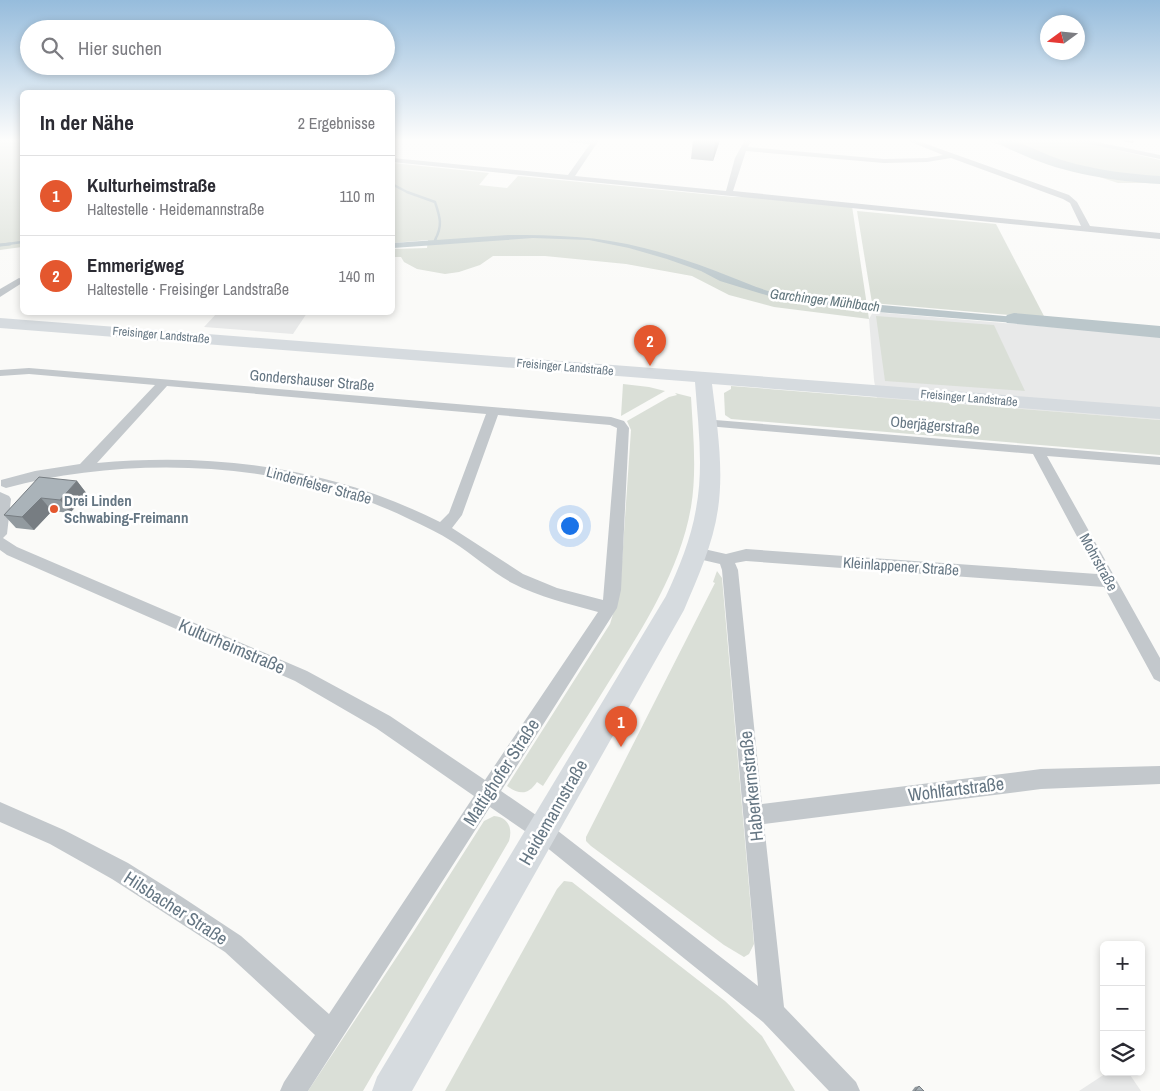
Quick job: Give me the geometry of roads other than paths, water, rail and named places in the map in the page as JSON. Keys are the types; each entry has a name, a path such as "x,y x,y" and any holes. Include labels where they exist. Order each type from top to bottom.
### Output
{"main road":[{"name":"Freisinger Landstraße","path":"0,323 1160,413"},
{"name":"Heidemannstraße","path":"391,1091 672,610 686,581 705,521 709,495 710,473 703,378"}],"street":[{"path":"707,191 1160,236"},
{"path":"1048,191 1070,199 1087,229"},
{"path":"0,294 19,281"},
{"name":"Gondershauser Straße","path":"0,373 29,371 493,411 620,424"},
{"path":"84,468 163,384"},
{"path":"442,529 455,515 493,411"},
{"name":"Oberjägerstraße","path":"707,422 1160,461"},
{"name":"Mattighofer Straße","path":"293,1091 608,608 613,590 623,428 620,424"},
{"name":"Mohrstraße","path":"1037,450 1160,674"},
{"name":"Lindenfelser Straße","path":"2,484 34,475 84,468 154,463 201,464 270,471 365,495 442,529 528,584 561,596 608,608"},
{"path":"0,497 4,499 1,526"},
{"name":"Kulturheimstraße","path":"0,543 12,552 301,676 383,722 542,831 772,1013 846,1091"},
{"name":"Kleinlappener Straße","path":"695,553 726,560 746,555 1109,581"},
{"name":"Haberkernstraße","path":"726,560 730,570 772,1013"},
{"name":"Wohlfartstraße","path":"753,815 1041,779 1160,775"},
{"name":"Hilsbacher Straße","path":"0,812 65,841 120,871 233,944 332,1032"}],"water":[{"path":"508,235 576,237 610,241 677,257 761,288 792,297 1050,320 1054,326 877,312 779,299 720,281 701,271 667,259 629,248 589,240 533,238 395,248 395,243"},
{"path":"1076,322 1160,330 1160,334 1080,328"}],"waterway":[{"name":"Garchinger Mühlbach","path":"405,191 435,202 440,221 435,240 439,242"},
{"name":"Garchinger Mühlbach","path":"10,244 0,245 20,242"},
{"name":"Garchinger Mühlbach","path":"1014,319 1160,332"}],"place":[{"name":"Emmerigweg","path":"650,366"},
{"name":"Drei Linden Schwabing-Freimann","path":"54,509"},
{"name":"Kulturheimstraße","path":"621,747"}]}
